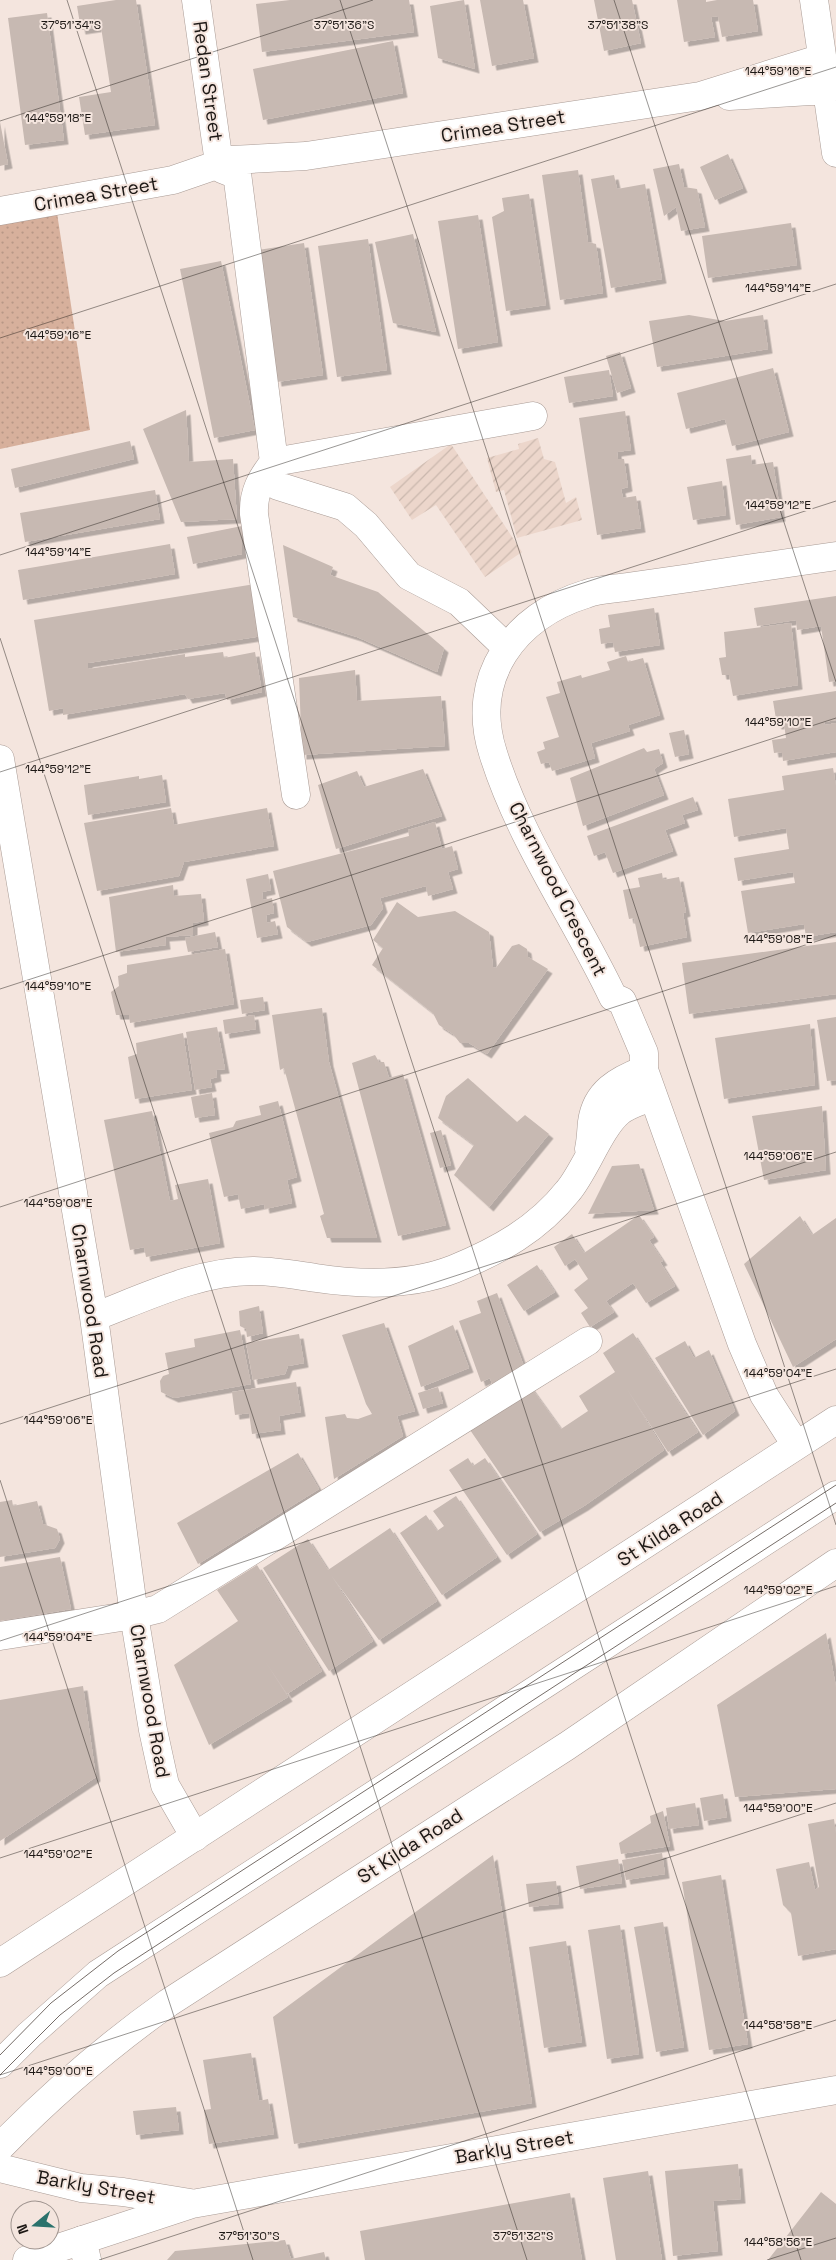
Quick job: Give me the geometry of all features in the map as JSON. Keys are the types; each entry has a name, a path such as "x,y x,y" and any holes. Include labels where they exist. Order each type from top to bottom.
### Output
{"main road":[{"name":"Redan Street","path":"196,0 221,168 276,474"},
{"path":"821,2 822,58 836,153"},
{"name":"Crimea Street","path":"0,210 178,179 221,168 700,96 822,58"},
{"name":"Crimea Street","path":"700,96 746,96 827,90"},
{"path":"296,795 254,514 257,488 276,474 533,416"},
{"path":"276,474 345,507 366,525 410,576 466,607 506,647"},
{"name":"Charnwood Crescent","path":"796,1445 764,1396 751,1368 653,1096 644,1070 644,1053 626,1010 622,1001 613,997 596,962 544,871 518,816 493,754 486,725 488,694 498,661 506,647 520,631 552,608 594,591 836,556"},
{"name":"Charnwood Road","path":"0,759 94,1317 134,1615 165,1785 195,1837"},
{"path":"583,1167 590,1146 594,1111 601,1097 614,1084 644,1070"},
{"path":"94,1317 168,1289 228,1273 253,1271 352,1283 389,1283 421,1278 452,1270 488,1255 529,1230 548,1214 570,1190 617,1113 653,1096"},
{"path":"0,1636 134,1615 158,1609 588,1340"},
{"name":"St Kilda Road","path":"0,1963 836,1420"},
{"path":"0,2064 66,2001 98,1974 836,1495"},
{"name":"St Kilda Road","path":"0,2148 38,2108 115,2041 168,2003 567,1746 836,1563"},
{"name":"Barkly Street","path":"27,2260 84,2250 192,2204 836,2090"},
{"name":"Barkly Street","path":"0,2168 81,2188 122,2192 192,2204"}],"shaded area":[{"path":"57,213 90,430 0,449 0,223"},
{"path":"538,438 544,459 555,462 566,503 576,497 582,520 517,538 504,490 496,492 487,458 519,449 518,444"},
{"path":"451,444 522,552 485,577 436,505 412,520 390,487"}],"building":[{"path":"116,0 136,0 155,125 85,135 79,97 111,92 101,27 81,30 77,6"},
{"path":"290,0 409,0 414,32 262,52 256,4"},
{"path":"464,0 475,69 438,58 430,6"},
{"path":"480,0 523,0 534,58 492,66"},
{"path":"594,0 632,0 641,43 604,51"},
{"path":"677,0 706,0 706,2 717,0 753,0 758,31 722,37 718,16 711,17 715,37 684,42"},
{"path":"47,13 64,140 25,145 8,18"},
{"path":"393,41 403,93 263,120 253,69"},
{"path":"0,122 8,164 0,166"},
{"path":"728,154 743,188 715,200 700,167"},
{"path":"679,164 684,187 697,189 705,227 681,231 676,207 664,216 653,169"},
{"path":"578,170 588,242 596,244 603,293 560,300 542,175"},
{"path":"614,175 617,189 645,184 662,279 611,288 591,179"},
{"path":"529,194 546,305 506,311 492,217 504,211 502,198"},
{"path":"478,215 498,342 458,349 438,221"},
{"path":"791,223 797,265 708,278 702,236"},
{"path":"413,234 436,332 393,323 375,242"},
{"path":"368,239 387,370 337,377 318,246"},
{"path":"304,243 323,375 277,382 258,250"},
{"path":"221,261 255,430 214,438 180,269"},
{"path":"689,315 725,321 763,315 768,349 657,367 649,321"},
{"path":"620,352 631,388 617,393 606,356"},
{"path":"773,368 789,432 732,446 725,419 686,429 677,393"},
{"path":"609,370 613,396 569,403 564,377"},
{"path":"186,410 189,462 233,459 237,519 181,522 143,429"},
{"path":"625,411 631,450 617,452 618,459 624,459 628,487 621,489 623,498 636,496 641,528 597,535 579,418"},
{"path":"130,441 134,459 15,488 11,469"},
{"path":"751,455 752,465 773,462 781,517 736,525 726,459"},
{"path":"722,481 726,515 693,520 687,487"},
{"path":"155,490 160,519 25,542 20,513"},
{"path":"242,526 242,554 193,564 187,537"},
{"path":"170,544 175,574 23,600 18,570"},
{"path":"283,545 333,567 330,575 378,592 444,648 437,672 357,637 293,617"},
{"path":"255,584 262,636 88,663 88,669 185,654 185,657 223,652 224,658 255,652 262,692 227,700 225,693 188,699 185,694 63,715 63,708 49,711 34,620"},
{"path":"836,596 836,681 829,682 821,626 797,630 796,620 757,626 754,608"},
{"path":"654,608 660,645 615,652 613,642 601,644 599,629 610,627 608,615"},
{"path":"791,623 798,685 733,696 729,675 722,675 719,658 726,657 724,632"},
{"path":"626,656 628,662 643,658 660,715 628,725 630,731 591,743 595,758 552,771 549,762 541,764 537,752 545,749 543,742 559,737 546,697 560,693 557,682 581,675 582,678 610,670 607,662"},
{"path":"355,670 357,701 441,696 445,746 302,755 299,678"},
{"path":"836,691 836,720 824,722 825,725 836,723 836,752 783,761 782,752 774,753 772,740 786,738 784,724 777,725 773,701"},
{"path":"684,730 689,754 675,757 669,733"},
{"path":"644,748 647,752 659,749 663,763 654,769 664,795 583,826 570,778"},
{"path":"833,768 836,786 836,932 806,937 804,924 748,933 741,891 795,883 793,872 738,881 734,858 789,849 786,828 734,837 728,799 784,790 782,776"},
{"path":"423,769 442,816 336,849 318,785 357,771 364,787"},
{"path":"162,775 166,802 88,815 84,785 139,776 139,779"},
{"path":"693,797 698,810 682,815 685,823 665,830 673,851 613,873 605,852 594,856 587,836"},
{"path":"171,808 174,825 267,808 274,846 184,862 179,876 97,891 84,823"},
{"path":"435,822 442,849 452,846 458,869 448,872 453,889 428,896 426,886 380,898 383,908 371,925 307,942 287,927 273,871 409,836 408,830"},
{"path":"662,873 663,880 679,877 686,912 683,913 687,937 640,947 634,918 629,919 623,890 640,887 638,878"},
{"path":"268,874 271,890 262,892 263,900 272,898 274,913 266,915 267,923 275,921 278,934 257,938 246,879"},
{"path":"173,885 174,896 201,894 204,921 193,923 193,935 165,937 166,945 116,952 109,897"},
{"path":"397,902 418,917 455,911 489,932 493,967 496,968 512,946 519,944 527,949 528,957 548,969 487,1054 469,1043 460,1043 453,1034 439,1025 433,1013 372,965 383,948 373,940"},
{"path":"215,932 218,947 188,952 185,938"},
{"path":"836,942 836,994 689,1014 682,963"},
{"path":"225,949 234,1004 130,1023 129,1015 116,1015 111,992 119,986 118,976 127,973 127,965"},
{"path":"263,997 265,1010 242,1014 240,1000"},
{"path":"322,1008 329,1062 377,1238 327,1238 320,1216 324,1214 284,1068 280,1070 272,1015"},
{"path":"254,1015 256,1029 225,1034 223,1020"},
{"path":"836,1017 836,1080 827,1081 817,1020"},
{"path":"810,1024 815,1085 724,1099 715,1038"},
{"path":"217,1027 225,1069 216,1070 217,1077 210,1079 212,1087 195,1090 186,1032"},
{"path":"183,1033 192,1090 135,1099 128,1057 137,1054 136,1043"},
{"path":"375,1055 379,1062 384,1062 389,1078 403,1074 446,1225 398,1236 352,1063"},
{"path":"468,1078 517,1122 525,1115 549,1134 489,1207 454,1175 474,1145 438,1118 446,1096"},
{"path":"212,1093 215,1115 195,1118 191,1097"},
{"path":"278,1101 297,1177 287,1180 292,1203 265,1209 264,1204 241,1209 238,1194 224,1197 209,1133 233,1127 236,1121 261,1115 259,1106"},
{"path":"822,1106 826,1170 764,1180 752,1116"},
{"path":"152,1111 170,1201 178,1199 175,1185 208,1179 220,1243 146,1257 144,1247 130,1250 104,1120"},
{"path":"441,1130 451,1165 440,1168 430,1133"},
{"path":"639,1164 654,1210 588,1214 612,1166"},
{"path":"639,1215 654,1237 649,1240 663,1261 660,1262 675,1286 646,1303 633,1283 606,1301 614,1312 590,1327 581,1313 588,1308 574,1290 588,1279 575,1259 565,1266 554,1247 572,1234 584,1253"},
{"path":"800,1216 812,1235 836,1218 836,1339 793,1367 744,1264"},
{"path":"537,1265 555,1292 524,1311 507,1285"},
{"path":"497,1293 526,1372 493,1387 490,1378 481,1382 459,1321 481,1313 477,1301"},
{"path":"259,1306 263,1333 247,1337 246,1329 240,1326 239,1311"},
{"path":"384,1323 415,1411 397,1416 403,1436 334,1479 325,1417 345,1414 347,1418 358,1419 372,1414 366,1404 342,1335"},
{"path":"453,1325 469,1368 421,1387 408,1346"},
{"path":"240,1330 251,1384 174,1398 161,1392 160,1381 163,1376 169,1374 165,1353 195,1347 194,1339"},
{"path":"633,1333 698,1432 668,1452 627,1389 664,1450 584,1506 540,1532 468,1427 530,1386 561,1429 588,1411 579,1396 615,1372 603,1353"},
{"path":"299,1334 304,1363 288,1366 285,1374 253,1380 246,1343"},
{"path":"685,1341 694,1358 709,1350 735,1411 703,1435 655,1358"},
{"path":"296,1382 301,1412 279,1416 281,1430 252,1434 249,1413 235,1415 232,1392"},
{"path":"438,1387 443,1403 423,1409 418,1393"},
{"path":"298,1453 319,1489 198,1564 177,1523"},
{"path":"468,1458 473,1466 485,1458 537,1534 507,1555 449,1470"},
{"path":"456,1496 497,1557 442,1595 400,1533 426,1515 437,1531 444,1526 433,1511"},
{"path":"12,1500 13,1506 37,1501 43,1524 57,1529 60,1539 55,1548 0,1557 0,1502"},
{"path":"390,1528 437,1601 379,1640 331,1575 373,1641 329,1671 263,1568 308,1539 328,1570"},
{"path":"60,1557 71,1609 0,1621 0,1567"},
{"path":"257,1565 322,1671 287,1694 265,1661 288,1697 209,1745 174,1665 238,1621 217,1590"},
{"path":"826,1633 836,1687 836,1789 735,1797 717,1705"},
{"path":"83,1686 96,1777 0,1841 0,1700"},
{"path":"723,1794 727,1817 704,1821 700,1798"},
{"path":"695,1803 699,1825 669,1829 666,1808"},
{"path":"663,1811 670,1846 621,1854 619,1843 651,1823 650,1816"},
{"path":"834,1819 836,1834 836,1949 798,1956 791,1913 783,1905 776,1869 809,1862 815,1890 819,1887 808,1824"},
{"path":"662,1853 665,1874 626,1880 622,1860"},
{"path":"493,1855 532,2103 294,2144 273,2017"},
{"path":"618,1859 622,1883 580,1889 576,1866"},
{"path":"721,1875 748,2044 709,2050 682,1882"},
{"path":"556,1881 559,1904 529,1907 526,1884"},
{"path":"663,1922 684,2047 656,2052 634,1927"},
{"path":"620,1925 639,2054 607,2059 588,1930"},
{"path":"566,1941 582,2042 544,2048 529,1947"},
{"path":"251,2053 259,2101 268,2099 274,2134 209,2144 204,2110 211,2109 203,2060"},
{"path":"176,2107 179,2130 136,2135 133,2111"},
{"path":"738,2164 741,2199 713,2201 718,2251 673,2256 665,2171"},
{"path":"648,2171 662,2260 616,2260 603,2178"},
{"path":"821,2192 836,2204 836,2260 768,2260"},
{"path":"570,2193 582,2260 365,2260 360,2231"},
{"path":"285,2240 291,2259 324,2252 326,2260 167,2260 175,2251"}],"tram line":[{"path":"0,2055 51,2003 118,1951 836,1485"},
{"path":"0,2075 60,2015 114,1973 836,1503"}]}
